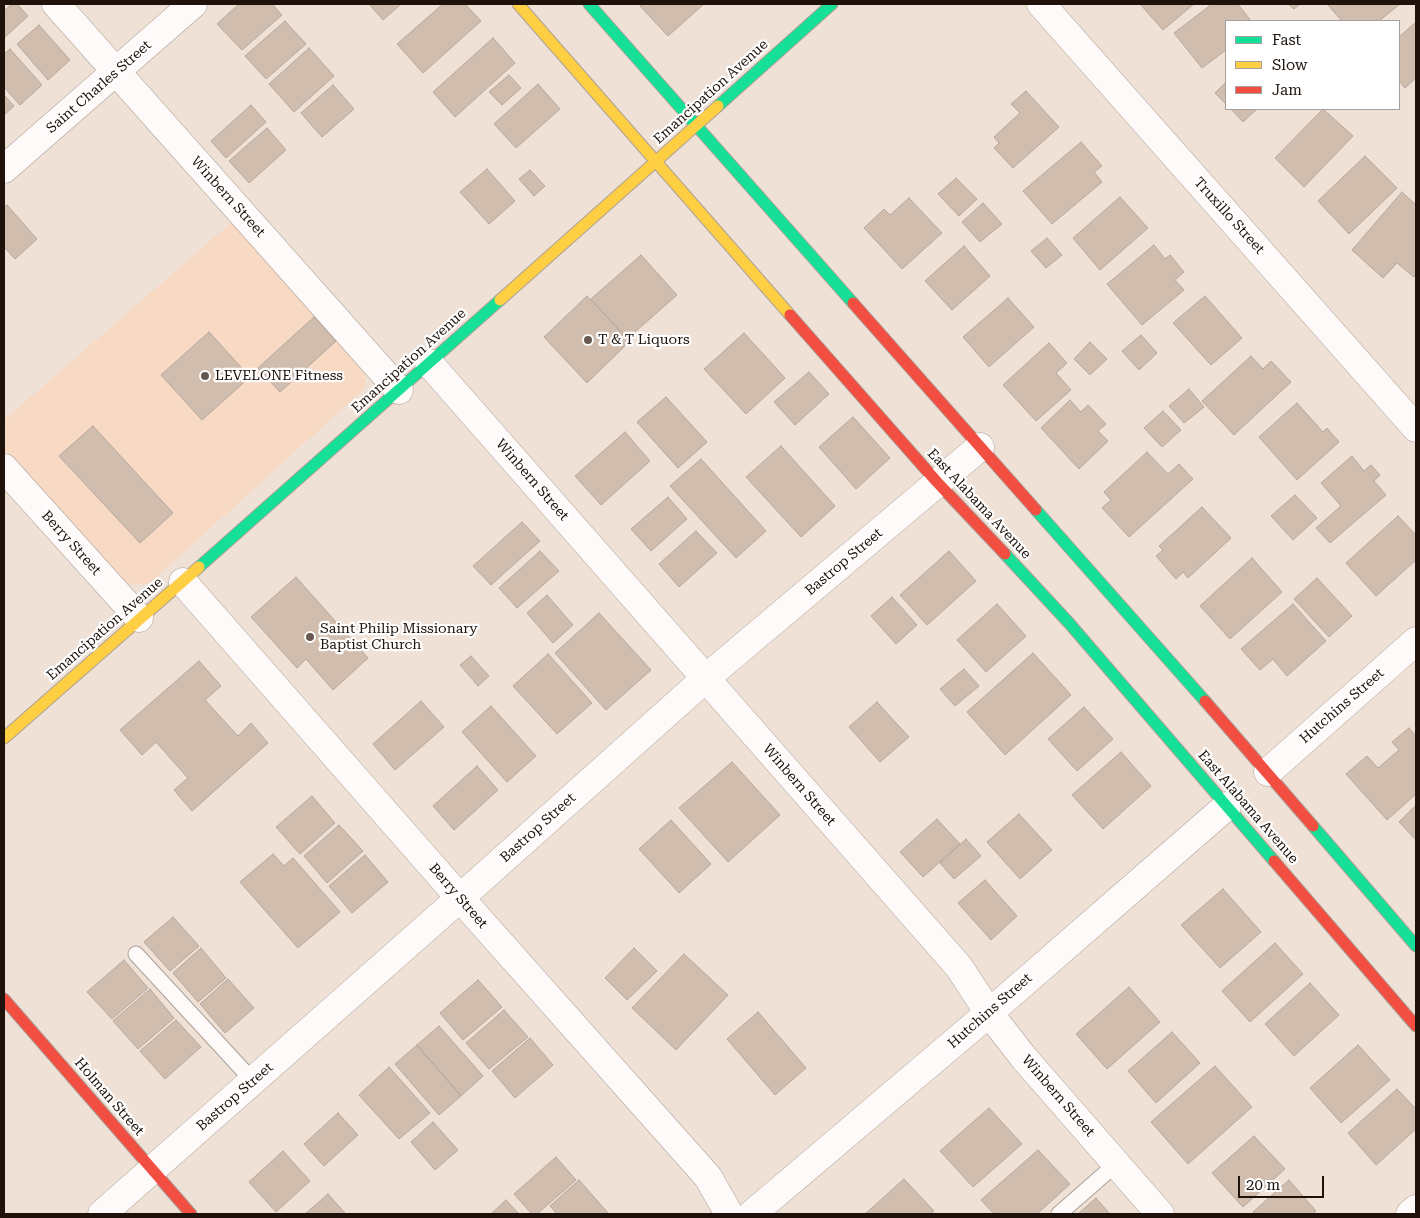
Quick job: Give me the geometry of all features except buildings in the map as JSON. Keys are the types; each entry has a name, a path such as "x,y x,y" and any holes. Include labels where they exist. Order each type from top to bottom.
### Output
{"street":[{"name":"Winbern Street","path":"56,4 399,390"},
{"name":"Saint Charles Street","path":"4,170 193,4"},
{"name":"East Alabama Avenue","path":"518,4 937,482 1069,623 1416,1026"},
{"path":"589,4 1268,772 1416,946"},
{"name":"Emancipation Avenue","path":"4,738 139,618 183,582 832,4"},
{"name":"Truxillo Street","path":"1041,4 1416,428"},
{"name":"Winbern Street","path":"429,363 959,966 989,1013 1024,1058 1160,1214"},
{"name":"Bastrop Street","path":"102,1214 706,678 980,447"},
{"name":"Berry Street","path":"4,468 139,618"},
{"name":"Berry Street","path":"183,582 708,1177 729,1214"},
{"name":"Hutchins Street","path":"1268,772 1416,641"},
{"name":"Hutchins Street","path":"752,1214 989,1013 1227,806"},
{"name":"Holman Street","path":"4,999 191,1214"},
{"path":"1410,1214 1416,1209"}],"lane":[{"path":"136,954 253,1081"},
{"path":"1059,1214 1116,1164"}],"shaded area":[{"path":"232,222 359,367 366,380 364,388 152,581 147,584 129,584 120,579 4,451 4,420"}],"traffic: fast":[{"path":"589,4 853,303"},
{"path":"718,106 832,4"},
{"path":"199,567 500,300"},
{"path":"1036,510 1205,701"},
{"path":"1005,554 1069,623 1274,861"},
{"path":"1313,826 1416,946"}],"traffic: slow":[{"path":"518,4 790,315"},
{"path":"500,300 718,106"},
{"path":"4,738 199,567"}],"traffic: jam":[{"path":"853,303 1036,510"},
{"path":"790,315 937,482 1005,554"},
{"path":"1205,701 1313,826"},
{"path":"1274,861 1416,1026"},
{"path":"4,999 191,1214"}],"place":[{"name":"T & T Liquors","path":"588,340"},
{"name":"LEVELONE Fitness","path":"205,376"},
{"name":"Saint Philip Missionary Baptist Church","path":"310,637"}]}
